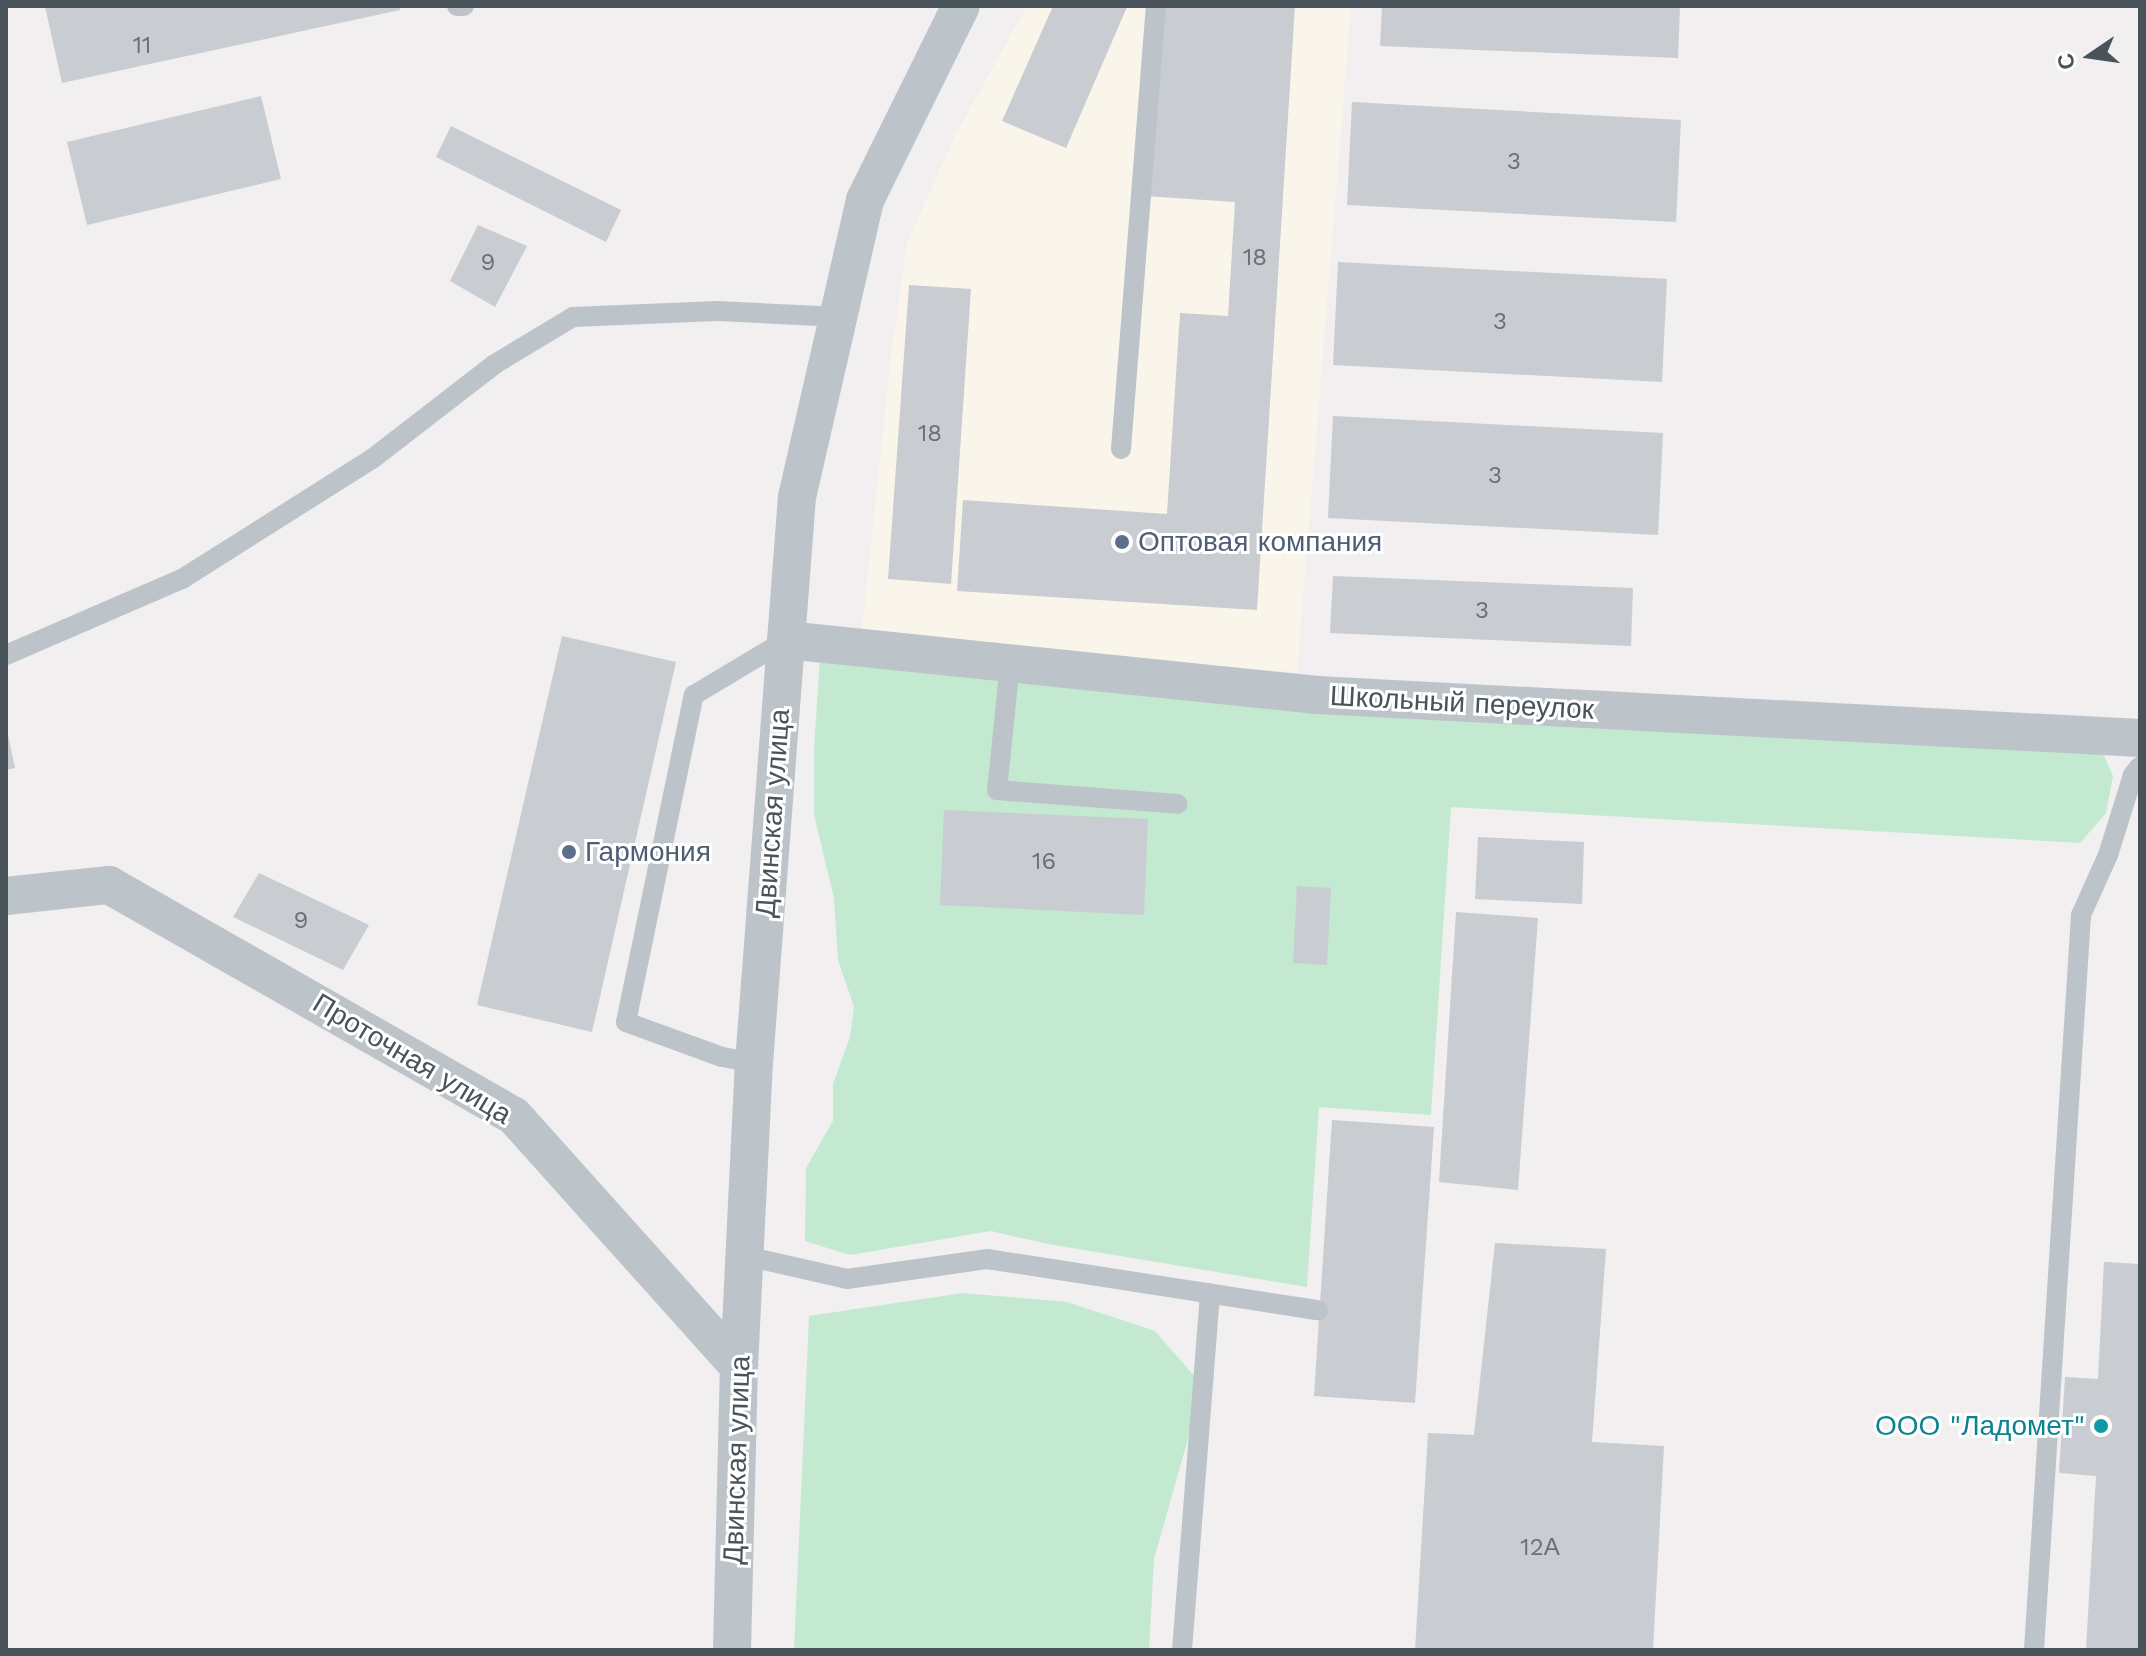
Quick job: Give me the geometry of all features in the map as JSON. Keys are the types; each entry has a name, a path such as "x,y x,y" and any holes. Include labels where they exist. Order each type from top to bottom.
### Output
{"street":[{"name":"Двинская улица","path":"732,1650 739,1367 754,1063 797,497 865,200 961,6"},
{"name":"Школьный переулок","path":"786,640 1317,695 2140,738"},
{"name":"Проточная улица","path":"6,896 109,885 514,1116 739,1367"}],"lane":[{"path":"457,6 464,6"},
{"path":"1121,449 1156,6"},
{"path":"6,655 182,579 372,459 495,364 573,317 717,311 838,317"},
{"path":"754,1063 722,1057 626,1022 694,695 786,640"},
{"path":"1010,663 997,790 1177,804"},
{"path":"2034,1650 2081,915 2108,855 2133,775 2140,766"},
{"path":"746,1256 847,1279 987,1259 1318,1310"},
{"path":"1182,1650 1210,1293"}],"shaded area":[{"path":"1027,6 1351,6 1297,672 861,639 891,357 907,243 956,134"}],"green space":[{"path":"820,657 2102,751 2113,776 2106,813 2080,843 1451,807 1431,1115 1319,1107 1307,1287 1048,1244 991,1231 850,1255 805,1241 806,1168 833,1121 833,1084 850,1037 854,1007 838,960 834,898 814,815 814,749"},
{"path":"963,1293 1067,1302 1155,1331 1203,1386 1154,1559 1149,1650 794,1650 809,1316"}],"building":[{"path":"45,6 399,6 400,10 62,83"},
{"path":"1053,6 1127,7 1066,148 1002,121"},
{"path":"1157,6 1295,6 1257,610 957,591 963,500 1167,514 1180,313 1228,316 1235,202 1145,196"},
{"path":"1382,6 1680,6 1678,58 1380,46"},
{"path":"261,96 281,179 87,225 67,142"},
{"path":"1352,102 1681,120 1676,222 1347,205"},
{"path":"451,126 621,210 606,242 436,157"},
{"path":"478,225 527,246 495,307 450,281"},
{"path":"1338,262 1667,279 1662,382 1333,365"},
{"path":"909,285 971,289 951,584 888,579"},
{"path":"1333,416 1663,433 1658,535 1328,518"},
{"path":"1333,576 1633,588 1631,646 1330,633"},
{"path":"562,636 676,662 592,1032 477,1005"},
{"path":"6,731 15,768 6,770"},
{"path":"944,810 1148,819 1144,915 940,905"},
{"path":"1478,837 1584,842 1582,904 1475,899"},
{"path":"259,873 369,925 343,970 233,917"},
{"path":"1297,886 1331,888 1327,965 1293,963"},
{"path":"1456,912 1538,918 1518,1190 1439,1182"},
{"path":"1332,1120 1434,1127 1415,1403 1314,1396"},
{"path":"1495,1243 1606,1249 1592,1442 1664,1446 1653,1650 1415,1650 1428,1433 1474,1435"},
{"name":"ООО \"Ладомет\"","path":"2104,1262 2140,1264 2140,1650 2086,1650 2096,1476 2059,1473 2065,1377 2098,1379"}],"place":[{"name":"Оптовая компания","path":"1122,542"},
{"name":"Гармония","path":"569,852"},
{"name":"ООО \"Ладомет\"","path":"2101,1426"}]}
